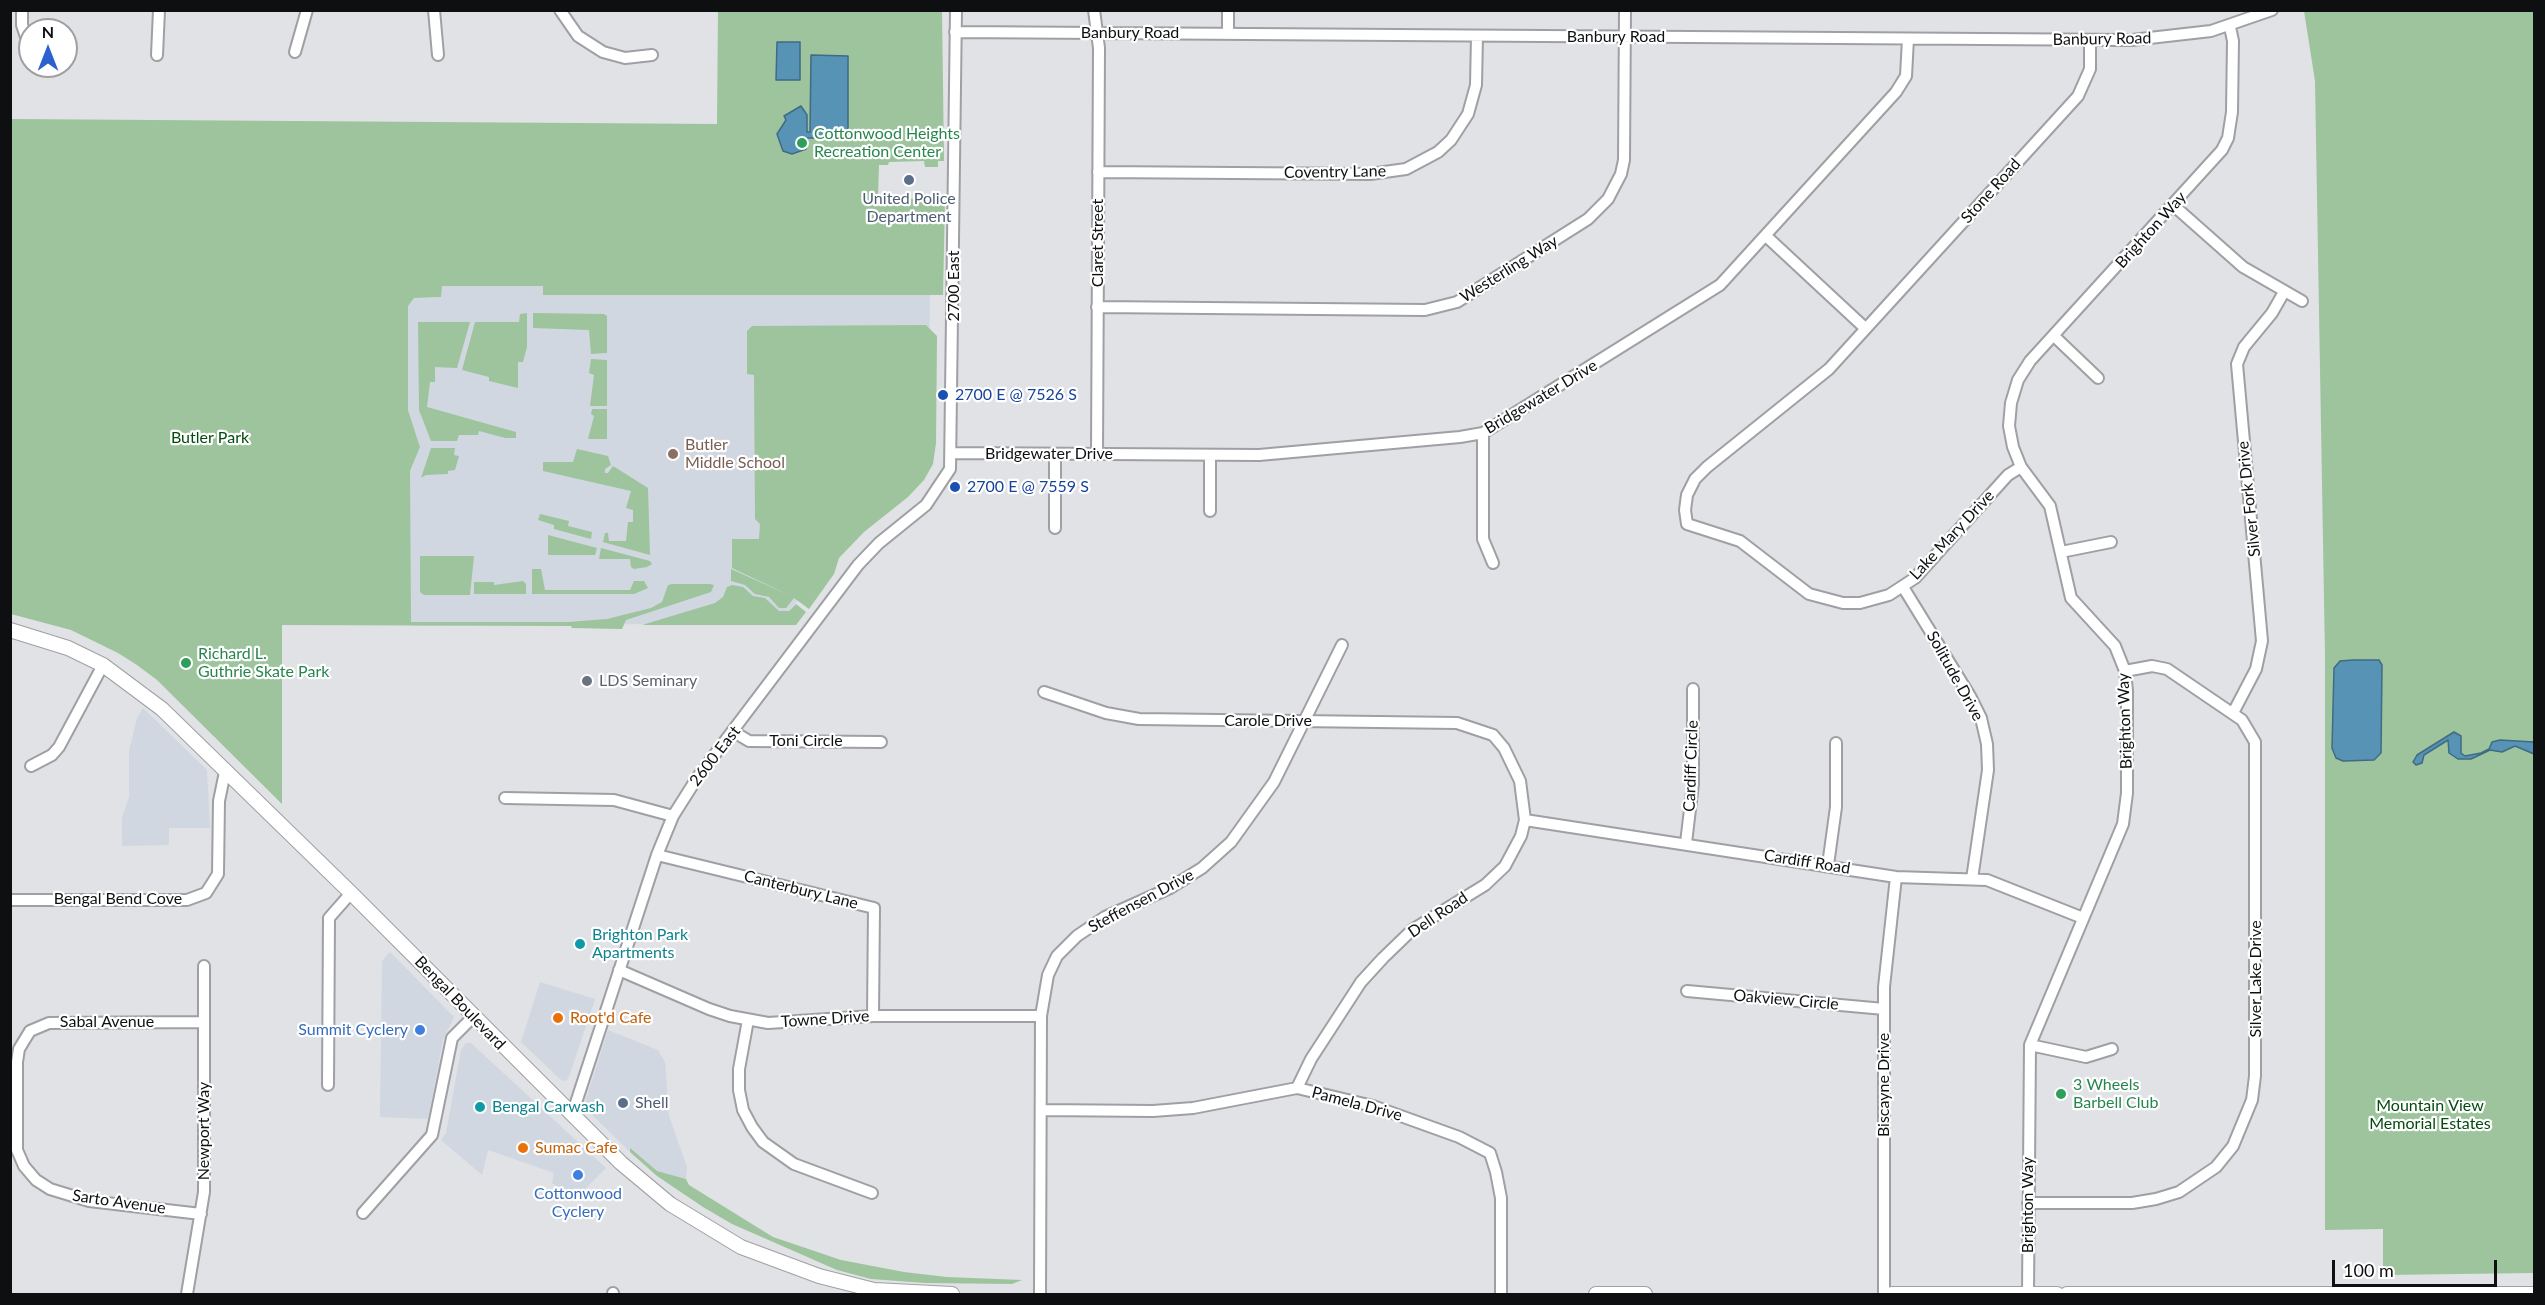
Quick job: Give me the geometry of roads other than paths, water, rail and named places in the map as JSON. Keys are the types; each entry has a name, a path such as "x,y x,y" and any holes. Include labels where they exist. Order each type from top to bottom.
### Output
{"main road":[{"name":"Bengal Boulevard","path":"10,630 68,648 104,665 162,709 351,892 473,1017 651,1190 717,1234 789,1267 874,1292 952,1294"},
{"path":"1596,1294 1645,1294"},
{"path":"1892,1294 2057,1294"},
{"path":"2067,1294 2535,1294"}],"street":[{"path":"157,55 159,10"},
{"path":"295,52 307,10"},
{"path":"434,10 438,55"},
{"path":"560,10 578,36 603,52 625,58 652,55"},
{"name":"2700 East","path":"952,453 956,10"},
{"name":"Claret Street","path":"1094,10 1099,48 1096,454"},
{"path":"1228,10 1228,34"},
{"name":"Westerling Way","path":"1097,308 1425,310 1457,302 1587,219 1608,199 1621,174 1624,160 1626,10"},
{"name":"Banbury Road","path":"955,32 2090,40 2174,36 2230,27 2272,10"},
{"name":"Brighton Way","path":"2028,1294 2030,1044 2123,824 2126,808 2125,671 2108,635 2071,598 2050,506 2021,467 2013,447 2010,426 2011,403 2018,380 2030,361 2214,161 2228,138 2232,112 2230,27"},
{"name":"Coventry Lane","path":"1098,172 1370,174 1406,169 1438,152 1451,140 1468,114 1476,85 1477,36"},
{"name":"Bridgewater Drive","path":"952,453 1210,455 1295,453 1483,433 1710,292 1730,276 1902,85 1908,66 1908,39"},
{"name":"Stone Road","path":"1687,524 1685,510 1687,495 1695,479 1815,382 2078,96 2090,69 2090,40"},
{"path":"2174,206 2227,255 2302,301"},
{"path":"1766,236 1865,328"},
{"name":"Silver Fork Drive","path":"2233,713 2256,669 2262,641 2237,364 2244,348 2272,313 2284,292"},
{"path":"2054,336 2098,378"},
{"path":"1483,433 1483,539 1493,563"},
{"name":"2600 East","path":"572,1115 657,855 673,816 697,778 858,565 936,494 950,470 952,453"},
{"path":"1055,528 1056,454"},
{"path":"1210,455 1210,511"},
{"name":"Lake Mary Drive","path":"1687,524 1740,541 1809,594 1827,600 1860,603 1875,600 1903,587 1915,578 2008,475 2021,467"},
{"path":"2061,552 2111,542"},
{"name":"Solitude Drive","path":"1903,587 1970,696 1981,718 1988,770 1972,879"},
{"name":"Steffensen Drive","path":"1040,1294 1041,1016 1047,975 1057,956 1077,936 1106,917 1170,888 1202,868 1231,842 1274,782 1342,645"},
{"path":"31,766 52,755 60,747 104,665"},
{"name":"Silver Lake Drive","path":"2028,1203 2132,1203 2157,1199 2179,1192 2216,1167 2233,1146 2245,1124 2252,1100 2256,1076 2256,755 2250,730 2233,713 2160,666 2125,671"},
{"name":"Cardiff Circle","path":"1686,843 1692,784 1693,689"},
{"name":"Carole Drive","path":"1044,692 1106,712 1138,719 1457,723 1493,735"},
{"name":"Toni Circle","path":"734,732 749,741 881,742"},
{"name":"Dell Road","path":"1297,1088 1311,1059 1361,982 1412,930 1485,885 1505,866 1521,836 1525,820 1520,781 1504,748 1493,735"},
{"path":"1828,865 1836,799 1836,743"},
{"name":"Bengal Bend Cove","path":"10,900 187,900 206,893 218,874 219,801 225,771"},
{"path":"505,798 614,800 673,816"},
{"name":"Cardiff Road","path":"1525,820 1896,877 1972,879 2000,883 2083,918"},
{"name":"Canterbury Lane","path":"657,855 874,908 873,1016"},
{"name":"Biscayne Drive","path":"1884,1294 1884,1009 1886,962 1896,877"},
{"path":"328,1085 329,918 351,892"},
{"name":"Newport Way","path":"187,1294 201,1214 205,1168 204,966"},
{"name":"Towne Drive","path":"619,970 709,1009 748,1020 800,1022 873,1016 1041,1016"},
{"name":"Oakview Circle","path":"1688,991 1884,1009"},
{"path":"363,1213 432,1135 452,1038 473,1017"},
{"path":"748,1020 739,1069 739,1090 743,1110 752,1127 763,1142 794,1164 872,1193"},
{"name":"Sabal Avenue","path":"14,1118 19,1049 30,1031 39,1026 59,1022 204,1022"},
{"path":"2030,1044 2086,1057 2112,1048"},
{"name":"Pamela Drive","path":"1041,1110 1183,1109 1297,1088 1352,1100 1402,1115 1459,1137 1490,1153 1501,1198 1501,1294"},
{"name":"Sarto Avenue","path":"14,1118 18,1150 24,1166 36,1180 50,1190 89,1201 201,1214"}],"water":[{"path":"777,42 800,42 800,80 776,80"},
{"path":"811,55 848,56 848,138 807,138 806,149 792,154 783,151 777,134 786,120 784,116 801,106 807,115 807,132 810,132"},
{"path":"2379,660 2382,665 2381,753 2374,760 2343,761 2336,758 2332,748 2334,668 2340,661"},
{"path":"2454,732 2461,736 2461,753 2465,756 2481,753 2489,749 2492,742 2500,740 2534,742 2534,754 2515,746 2502,752 2490,750 2471,759 2458,759 2449,753 2448,740 2424,755 2422,763 2416,765 2413,762 2417,755"}],"place":[{"name":"Cottonwood Heights Recreation Center","path":"802,143"},
{"name":"United Police Department","path":"909,180"},
{"name":"2700 E @ 7526 S","path":"943,395"},
{"name":"Butler Middle School","path":"673,454"},
{"name":"2700 E @ 7559 S","path":"955,487"},
{"name":"Richard L. Guthrie Skate Park","path":"186,663"},
{"name":"LDS Seminary","path":"587,681"},
{"name":"Brighton Park Apartments","path":"580,944"},
{"name":"Root'd Cafe","path":"558,1018"},
{"name":"Summit Cyclery","path":"420,1030"},
{"name":"3 Wheels Barbell Club","path":"2061,1094"},
{"name":"Shell","path":"623,1103"},
{"name":"Bengal Carwash","path":"480,1107"},
{"name":"Sumac Cafe","path":"523,1148"},
{"name":"Cottonwood Cyclery","path":"578,1175"}],"park label":[{"name":"Butler Park","path":"210,438"},
{"name":"Mountain View Memorial Estates","path":"2430,1115"}]}
